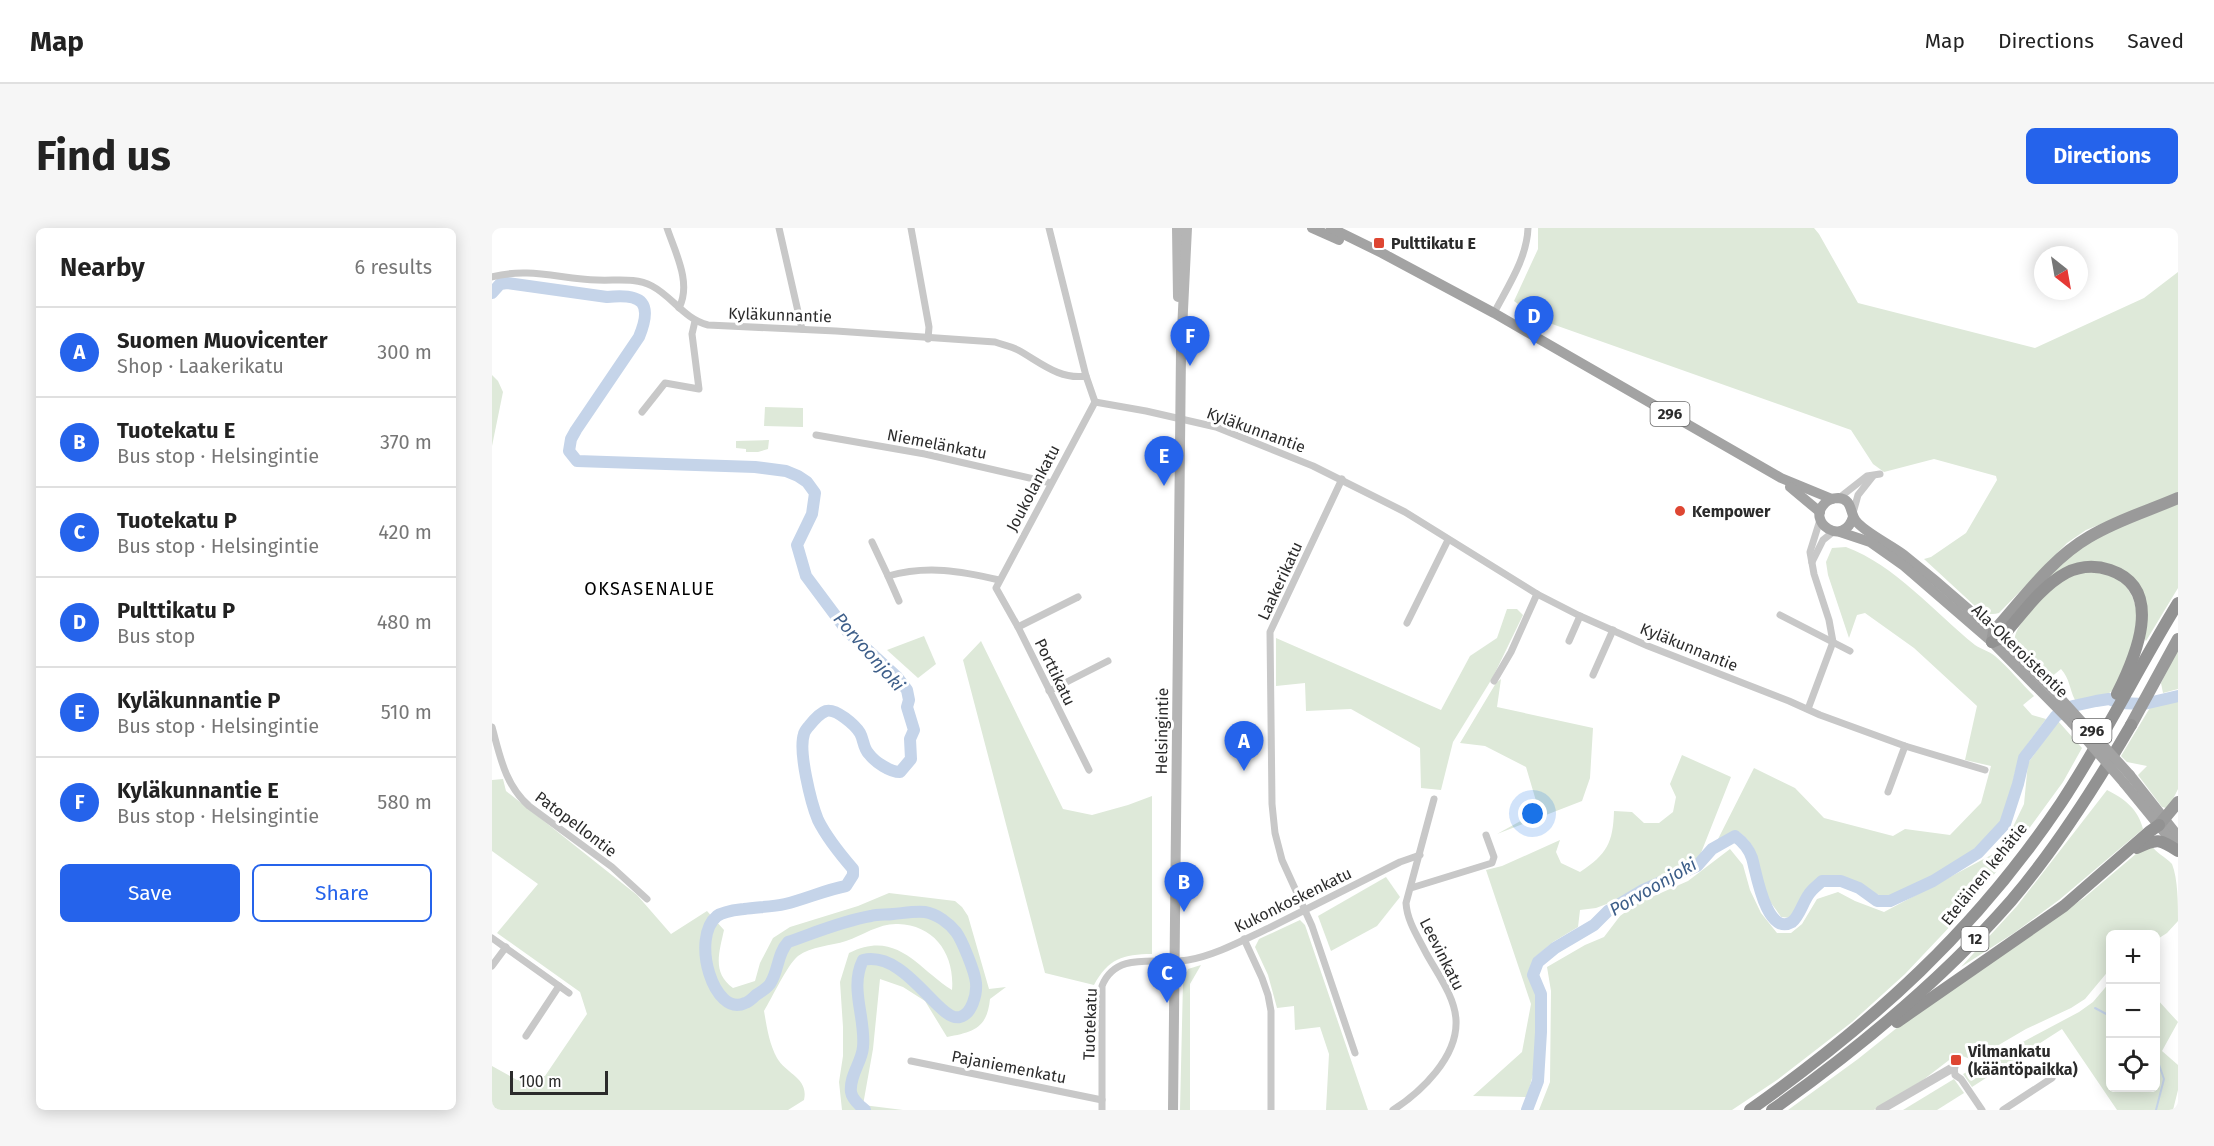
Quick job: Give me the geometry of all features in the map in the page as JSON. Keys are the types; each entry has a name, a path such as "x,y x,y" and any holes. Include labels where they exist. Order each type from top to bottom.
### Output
{"highway":[{"path":"1996,637 2049,569 2072,548 2107,527 2178,498"},
{"path":"1996,637 2066,573 2080,567 2092,566 2115,572 2133,588 2143,615 2127,684"},
{"name":"Eteläinen kehätie","path":"1750,1110 1830,1052 1904,988 1983,906 2061,803 2127,684 2178,603"},
{"name":"Eteläinen kehätie","path":"1773,1110 1881,1027 1955,960 1992,921 2034,872 2068,827 2131,725 2178,639"},
{"path":"1773,1110 1951,983 2064,906 2132,846 2162,823 2178,802"},
{"path":"2123,856 2156,840 2164,841 2178,850"}],"main road":[{"name":"Helsingintie","path":"1177,228 1178,328 1181,351"},
{"name":"Helsingintie","path":"1173,1110 1181,351 1187,228"},
{"name":"296","path":"1312,228 1417,272"},
{"name":"296","path":"1331,228 1368,245 1494,313 1781,478 1835,499"},
{"name":"296","path":"1781,478 1820,515"},
{"path":"1835,499 1848,503 1853,515 1850,525 1836,532 1826,528 1820,515 1826,502 1835,499"},
{"name":"Ala-Okeroistentie","path":"1853,515 1862,527 1912,562 1996,637 2050,692 2127,779 2162,823 2178,850"},
{"name":"Ala-Okeroistentie","path":"1836,532 1870,542 1996,637"},
{"name":"Ala-Okeroistentie","path":"2162,823 2178,836"}],"street":[{"path":"667,228 684,282 684,294 679,308"},
{"path":"779,228 802,329"},
{"path":"911,228 929,327 928,339"},
{"path":"1049,228 1086,376 1095,402"},
{"path":"1494,313 1521,259 1528,228"},
{"name":"Kyläkunnantie","path":"492,278 508,273 524,272 596,280 634,280 661,291 695,321 718,326 802,329 995,342 1017,350 1054,372 1079,377 1086,376"},
{"path":"642,412 665,383 699,389 692,334 695,321"},
{"name":"Kyläkunnantie","path":"1095,402 1216,427 1342,479 1404,512 1537,594 1580,616 1679,659 1820,715 1905,746 1985,770"},
{"name":"Joukolankatu","path":"996,588 1095,402"},
{"name":"Niemelänkatu","path":"816,435 925,454 1051,483"},
{"path":"1835,499 1867,476 1876,475 1858,495 1853,515"},
{"name":"Laakerikatu","path":"1342,479 1270,632 1272,804 1275,833 1282,860 1306,910 1355,1053"},
{"path":"1808,709 1833,642 1833,632 1816,582 1810,552 1820,515"},
{"path":"1812,562 1823,540 1836,532"},
{"path":"1407,623 1448,540"},
{"path":"872,542 899,601"},
{"path":"888,576 908,570 930,568 961,571 999,580"},
{"name":"Porttikatu","path":"996,588 1018,627 1089,770"},
{"path":"1494,681 1511,652 1537,594"},
{"path":"1018,627 1078,597"},
{"path":"1780,615 1850,651"},
{"path":"1569,641 1580,616"},
{"path":"1593,675 1613,630"},
{"path":"1049,691 1108,661"},
{"name":"Patopellontie","path":"492,727 505,774 517,795 612,867 647,899"},
{"path":"1888,792 1905,746"},
{"name":"Leevinkatu","path":"1393,1110 1429,1082 1452,1046 1456,1018 1448,993 1408,919 1406,903 1434,799"},
{"path":"1411,888 1492,863 1494,857 1486,835"},
{"name":"Kukonkoskenkatu","path":"1176,961 1206,955 1245,939 1400,862 1420,855"},
{"path":"492,938 569,993"},
{"path":"1245,939 1263,978 1271,1011 1271,1110"},
{"path":"492,966 506,947"},
{"name":"Tuotekatu","path":"1102,1110 1102,986 1106,976 1114,968 1132,962 1176,961"},
{"path":"526,1036 559,986"},
{"name":"Pajaniemenkatu","path":"911,1061 1102,1100"},
{"path":"1880,1110 1954,1067 1955,1075 1961,1079 1982,1110"},
{"path":"2003,1110 2052,1078"}],"green space":[{"path":"1538,228 1814,228 1858,303 2035,348 2144,298 2178,272 2178,493 2086,530 2067,543 1999,613 1987,613 1976,607 1924,559 1931,557 1966,533 1997,480 1996,476 1934,459 1884,472 1873,464 1851,430 1538,319 1514,301 1538,249"},
{"path":"492,375 503,392 492,446"},
{"path":"765,407 803,408 803,427 764,426"},
{"path":"769,440 768,449 758,452 746,452 746,449 736,448 736,441"},
{"path":"2178,503 2178,588 2146,641 2140,591 2084,562 2014,617 2072,553 2100,535"},
{"path":"1846,547 1864,555 1898,577 1975,645 1995,656 2034,696 2023,705 2032,715 2046,719 2020,757 2009,802 1999,827 1979,845 1929,878 1888,896 1876,894 1850,881 1823,877 1806,891 1791,918 1781,917 1763,890 1757,859 1747,839 1739,832 1732,833 1715,845 1754,768 1795,788 1824,818 1893,836 1905,829 1950,835 1981,803 1991,766 1965,760 1977,706 1914,648 1865,613 1857,615 1849,638 1828,575 1826,562 1832,548"},
{"path":"2081,571 2099,571 2109,574 2125,585 2134,602 2137,622 2133,645 2114,689 2108,694 2075,700 2068,680 2061,669 2050,678 2017,644 2015,634 2024,619 2045,595 2059,583"},
{"path":"1507,609 1517,609 1523,615 1493,677 1453,742 1441,790 1421,788 1420,748 1351,709 1306,711 1305,683 1276,686 1276,638 1441,710 1470,656 1497,638"},
{"path":"924,636 936,664 918,678 887,650"},
{"path":"981,641 1063,809 1092,815 1152,796 1152,954 1133,955 1117,960 1105,969 1094,985 1045,973 963,660"},
{"path":"2178,649 2178,689 2163,693 2161,683"},
{"path":"1501,679 1497,707 1593,728 1590,778 1582,801 1497,834 1539,811 1526,767 1485,746 1460,743 1496,683"},
{"path":"2178,701 2178,789 2166,808 2162,807 2138,775 2147,766 2127,762 2121,756 2151,706"},
{"path":"2058,721 2082,748 2063,782 2006,860 1958,918 1905,974 1852,1022 1777,1080 1732,1110 1539,1110 1550,1082 1551,991 1547,967 1604,937 1620,916 1638,903 1688,881 1730,849 1743,865 1750,890 1761,913 1777,933 1791,933 1802,924 1817,899 1838,892 1884,912 1995,853 2010,833 2024,804 2028,763"},
{"path":"1682,755 1731,777 1699,858 1612,902 1596,908 1580,910 1578,927 1553,942 1534,958 1528,975 1536,992 1537,1029 1535,1067 1527,1097 1473,1096 1522,1052 1531,1004 1486,870 1502,866 1560,840 1556,852 1561,863 1580,872 1597,859 1607,847 1612,832 1614,811 1632,812 1644,823 1659,823 1673,812 1676,797 1670,784"},
{"path":"503,779 506,791 637,895 671,934 707,911 724,930 719,955 720,969 726,982 733,988 755,981 760,963 773,938 790,927 858,906 889,893 955,901 968,916 989,989 1006,987 990,999 986,1017 982,1023 971,1031 947,1037 925,1001 903,987 880,979 873,1049 863,1105 903,1110 842,1110 839,1082 843,1056 840,982 849,953 866,947 893,948 917,962 952,990 950,965 940,944 922,930 911,926 891,924 846,941 809,950 798,956 764,1011 770,1041 777,1058 800,1081 805,1093 804,1100 788,1110 492,1110 492,1066 517,1080 545,1076 587,1014 580,992 497,933 538,884 492,851 492,780"},
{"path":"2107,790 2130,805 2143,829 2059,900 2014,933 1961,967 2017,906"},
{"path":"2151,844 2172,864 2177,884 2178,921 2160,937 2160,930 2106,930 2106,974 2085,999 2026,1029 1973,1060 1957,1054 1923,1080 1874,1110 1788,1110 1858,1059 1938,995 2084,898"},
{"path":"1386,877 1400,897 1377,926 1331,951 1318,916"},
{"path":"1300,920 1305,925 1368,1110 1326,1110 1329,1054 1320,1027 1295,1030 1294,1006 1277,1008 1268,975 1255,947 1259,939"},
{"path":"1201,965 1190,984 1190,1110 1180,1110 1183,982 1188,969"},
{"path":"2106,987 2106,1092 2160,1092 2160,1002 2178,1022 2162,1051 2178,1065 2178,1090 2173,1110 2117,1110 2062,1029 1972,1087 1963,1074 2079,1012 2093,1002"},
{"path":"1954,1079 1964,1093 1937,1110 1903,1110"}],"waterway":[{"name":"Porvoonjoki","path":"492,293 500,284 507,283 607,297 629,297 642,303 645,316 639,337 576,430 571,439 569,451 577,461 755,467 786,471 807,482 815,493 812,514 797,545 806,576 847,631 897,677 907,690 909,700 907,707 914,730 910,739 911,759 900,772 887,768 875,760 866,749 858,730 835,712 821,713 804,733 804,764 815,812 830,839 853,869 853,875 846,886 785,904 723,913 717,916 709,927 706,941 709,973 715,988 724,999 734,1004 748,1002 769,985 788,942 828,928 874,915 921,912 938,917 953,929 965,949 976,983 973,1003 968,1012 960,1017 952,1016 942,1009 907,975 893,966 879,960 863,960 858,981 863,1047 851,1092 865,1110"},
{"name":"Porvoonjoki","path":"1527,1110 1538,1081 1541,994 1533,975 1538,962 1555,948 1594,925 1608,911 1643,890 1697,866 1712,849 1735,836 1751,855 1769,912 1775,920 1783,924 1794,920 1810,892 1822,881 1841,881 1859,888 1877,901 1890,901 1933,881 1978,853 2005,824 2024,758 2056,716 2073,706 2096,701 2109,699 2120,703 2144,704 2178,696"},
{"path":"2095,1008 2106,1014"},
{"path":"2156,1110 2164,1079 2160,1068"}],"place":[{"name":"Pulttikatu E","path":"1379,243"},
{"name":"Pulttikatu P","path":"1534,346"},
{"name":"Kyläkunnantie E","path":"1190,366"},
{"name":"Kyläkunnantie P","path":"1164,486"},
{"name":"Kempower","path":"1680,511"},
{"name":"Suomen Muovicenter","path":"1244,771"},
{"name":"Tuotekatu E","path":"1184,912"},
{"name":"Tuotekatu P","path":"1167,1003"},
{"name":"Vilmankatu (kääntöpaikka)","path":"1956,1060"}],"district":[{"name":"OKSASENALUE","path":"650,589"}]}
